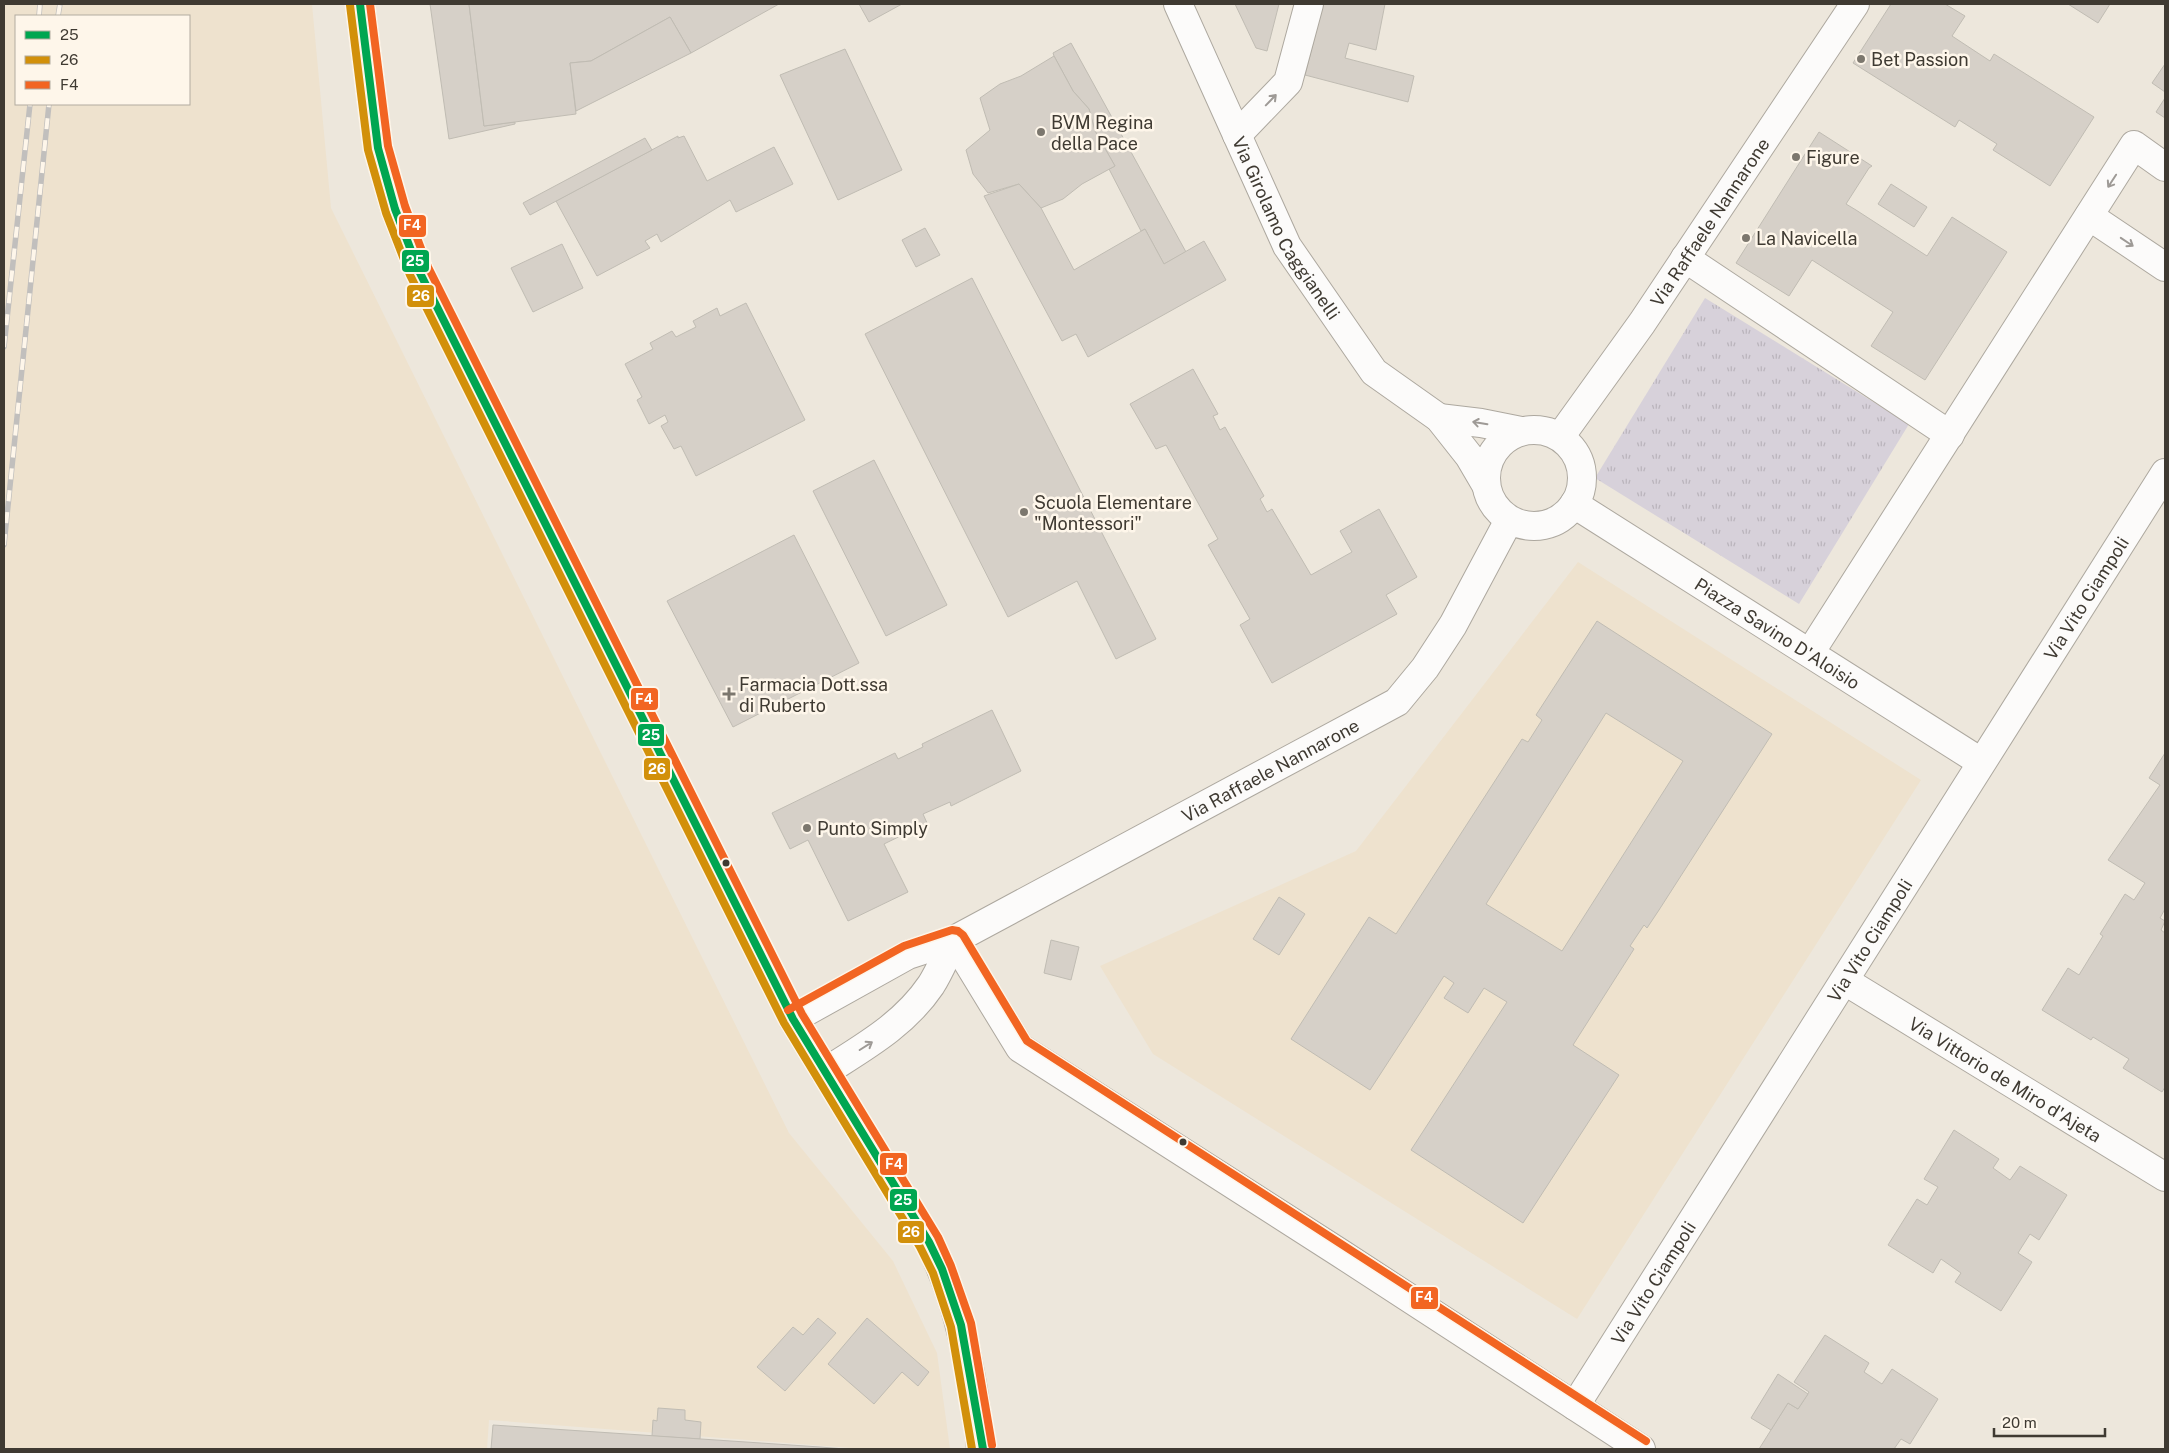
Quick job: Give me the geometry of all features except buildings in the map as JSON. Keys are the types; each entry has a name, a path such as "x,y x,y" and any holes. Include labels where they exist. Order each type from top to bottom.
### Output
{"main road":[{"path":"360,4 378,148 406,240 793,1019 929,1242 942,1269 961,1325 981,1447"}],"street":[{"name":"Via Girolamo Caggianelli","path":"1178,4 1286,246 1374,372 1439,418 1469,456 1486,485"},
{"path":"1237,135 1288,82 1309,4"},
{"name":"Via Raffaele Nannarone","path":"1560,437 1642,323 1856,4"},
{"path":"1810,653 2134,145 2165,167"},
{"path":"2089,216 2165,267"},
{"path":"1685,258 1950,435"},
{"name":"Via Girolamo Caggianelli","path":"1439,418 1521,431"},
{"path":"1521,431 1546,431 1560,437 1573,450 1582,472 1581,485 1574,504 1563,516 1544,525 1524,526 1509,520 1492,502 1486,485 1489,459 1505,439 1521,431"},
{"name":"Via Vito Ciampoli","path":"1575,1406 2165,473"},
{"name":"Piazza Savino D'Aloisio","path":"1574,504 1981,762"},
{"name":"Via Raffaele Nannarone","path":"793,1019 908,955 954,940 1397,702 1425,668 1453,625 1509,520"},
{"path":"824,1072 877,1039 906,1016 931,984 954,940"},
{"path":"954,940 1020,1048 1641,1449"},
{"name":"Via Vittorio de Miro d'Ajeta","path":"1844,981 2165,1177"}],"shaded area":[{"path":"4,4 312,4 331,208 789,1133 893,1261 937,1353 950,1449 864,1449 489,1420 487,1449 4,1449"},
{"path":"1578,562 1921,780 1577,1319 1153,1054 1100,966 1356,851"}],"green space":[{"path":"1705,298 1909,424 1799,604 1595,478"}],"railway":[{"path":"39,15 40,4"},
{"path":"58,15 60,4"},
{"path":"4,347 30,105"},
{"path":"4,545 49,105"}],"transit line":[{"name":"25","path":"360,4 378,148 395,209 419,271 793,1019 929,1242 942,1269 961,1325 983,1449"},
{"name":"F4","path":"370,4 388,146 405,206 428,267 802,1014 938,1237 951,1266 971,1323 992,1445"},
{"name":"26","path":"350,5 368,150 386,213 410,275 784,1023 920,1247 933,1273 951,1327 972,1449"},
{"name":"F4","path":"788,1010 904,946 952,930 958,931 963,935 1027,1041 1646,1441"}],"place":[{"name":"Bet Passion","path":"1861,59"},
{"name":"BVM Regina della Pace","path":"1041,132"},
{"name":"Figure","path":"1796,157"},
{"name":"La Navicella","path":"1746,238"},
{"name":"Scuola Elementare \"Montessori\"","path":"1024,512"},
{"name":"Farmacia Dott.ssa di Ruberto","path":"729,694"},
{"name":"Punto Simply","path":"807,828"}]}
